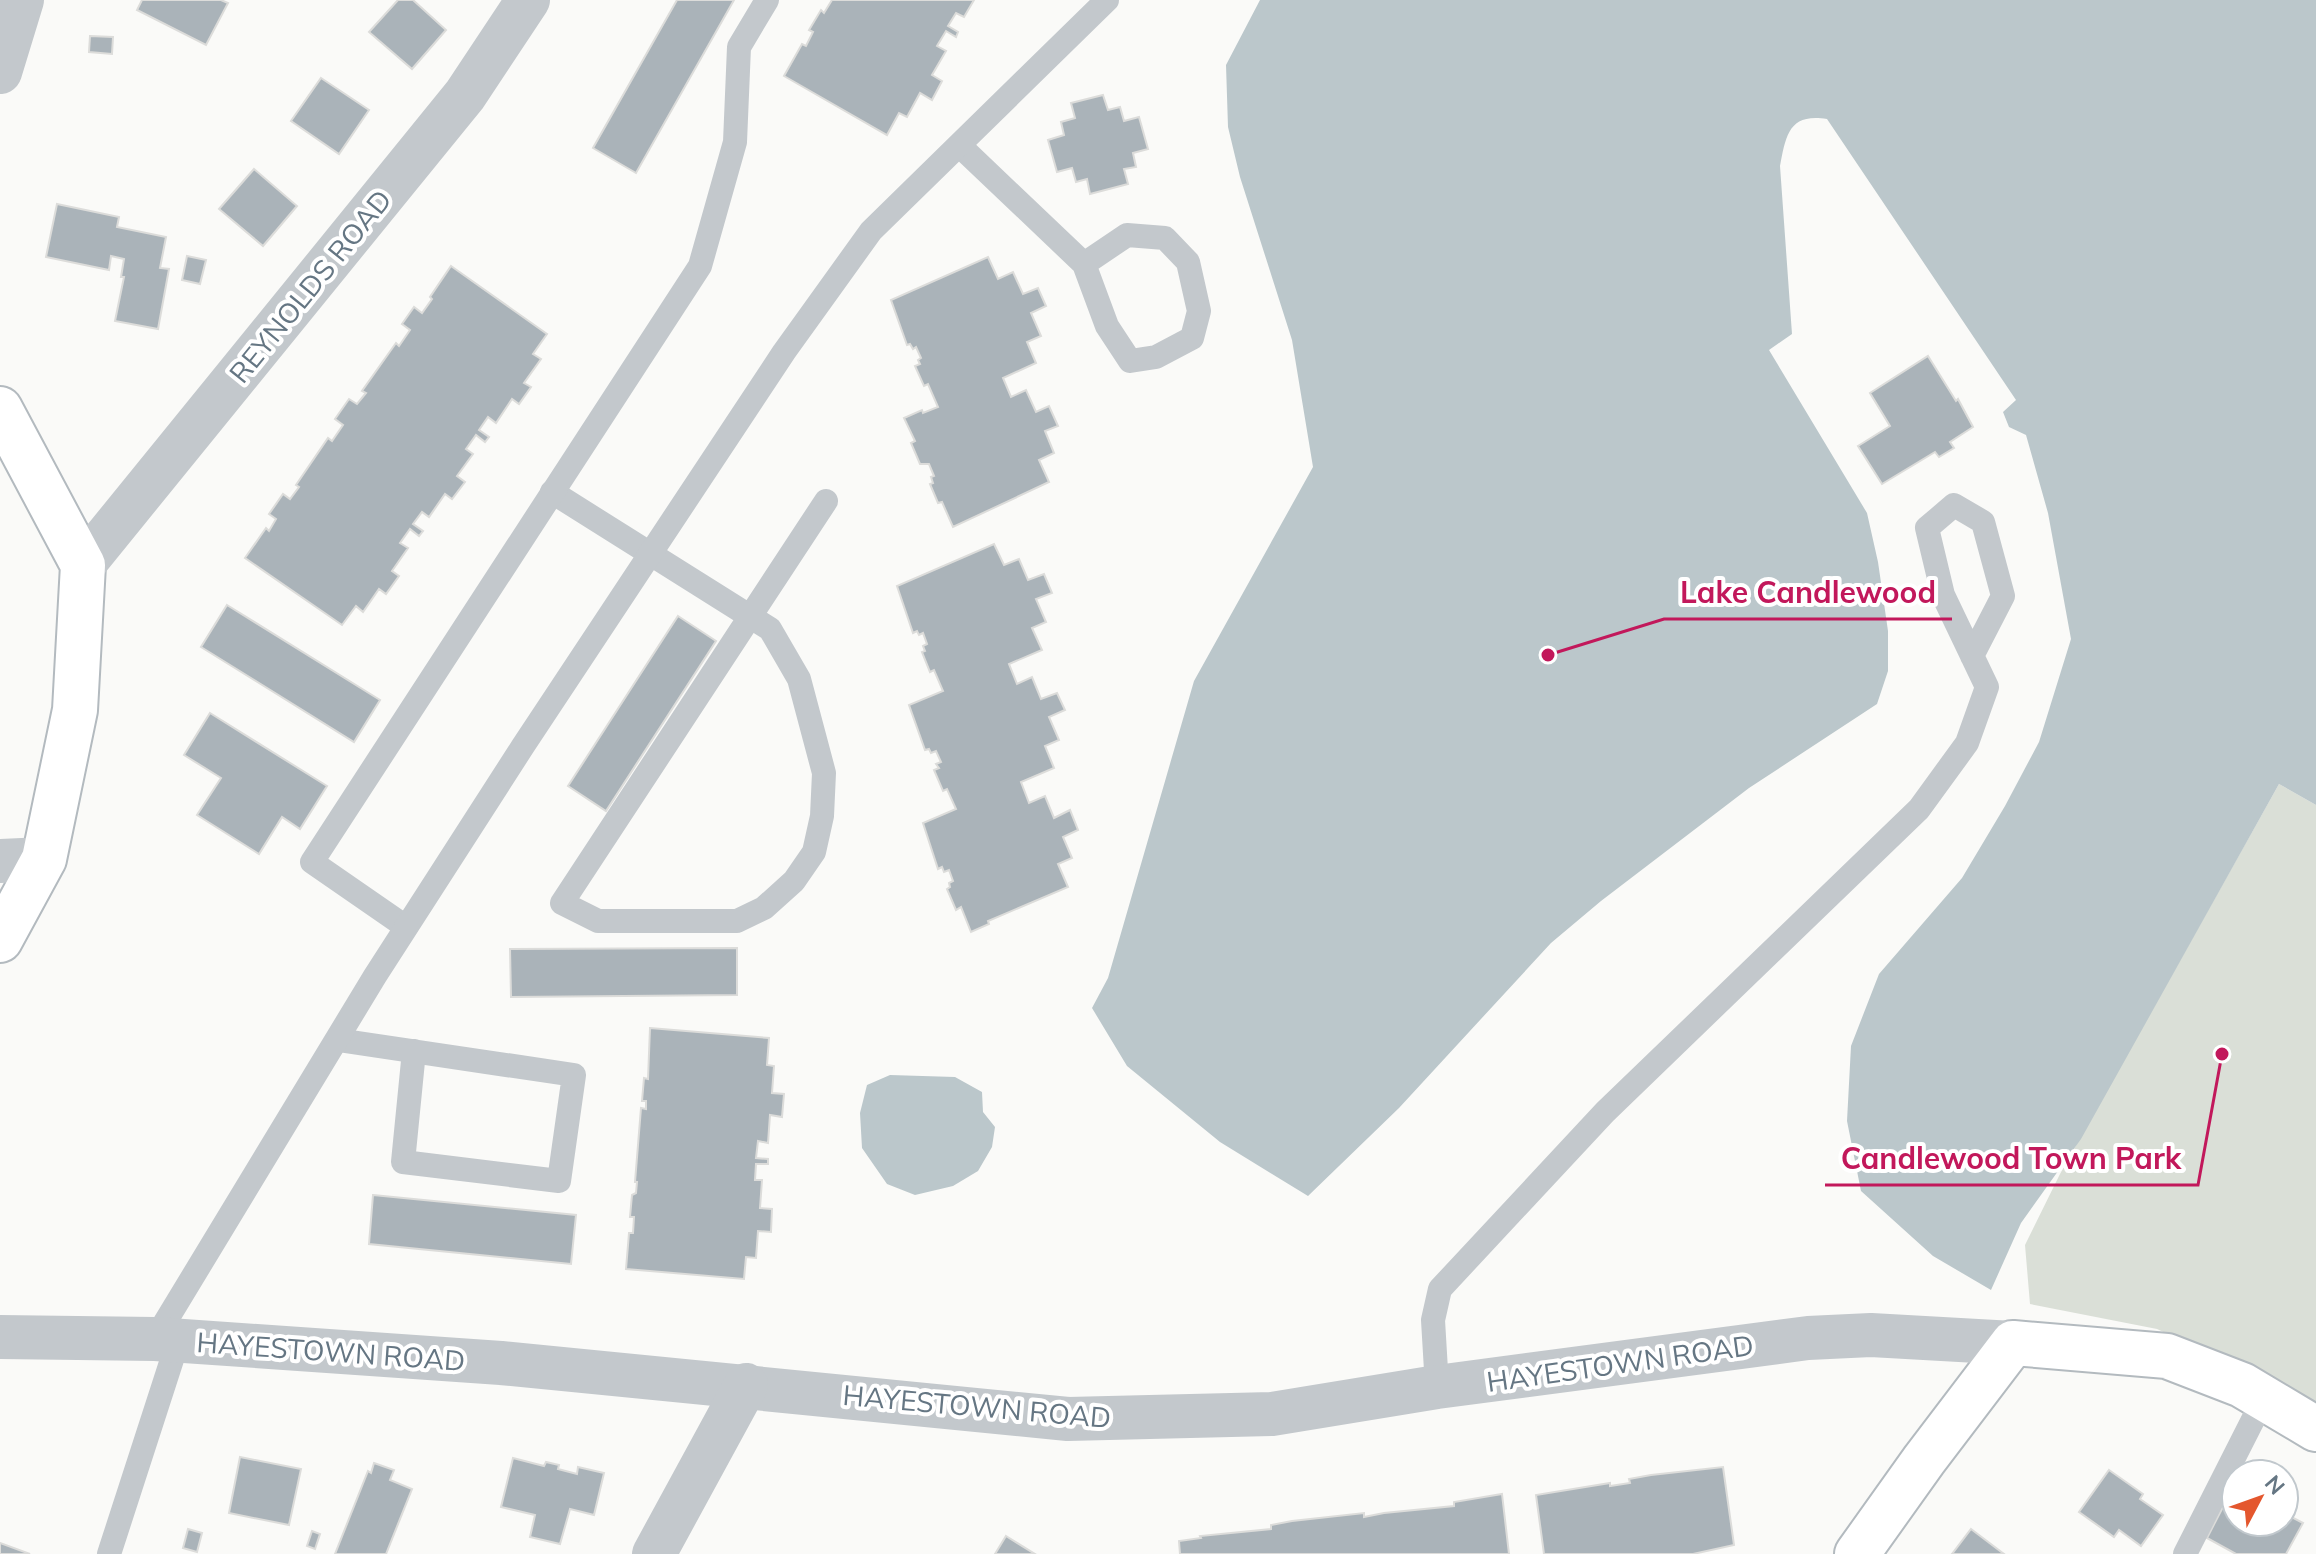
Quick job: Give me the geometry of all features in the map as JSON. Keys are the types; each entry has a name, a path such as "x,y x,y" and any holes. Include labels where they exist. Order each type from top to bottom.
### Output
{"street":[{"path":"0,72 22,0"},
{"name":"REYNOLDS ROAD","path":"83,565 465,95 528,0"},
{"path":"0,409 83,565 75,710 44,859 0,940"},
{"path":"0,861 44,859"},
{"name":"HAYESTOWN ROAD","path":"0,1337 166,1340 501,1363 1068,1419 1272,1414 1437,1387 1808,1338 1871,1335 2167,1356 2242,1385 2316,1429"},
{"path":"1857,1554 2013,1343"},
{"path":"654,1554 746,1385"}],"lane":[{"path":"406,927 312,862 700,266 735,142 739,47 767,0"},
{"path":"109,1554 166,1340 406,927 784,352 871,231 1107,0"},
{"path":"960,146 1084,264 1107,326 1130,361 1156,357 1192,338 1199,311 1188,262 1165,238 1127,235 1084,264"},
{"path":"552,492 650,555 750,617 770,629 799,679 824,773 822,816 814,852 794,881 764,908 737,921 598,921 562,903 750,617 826,501"},
{"path":"1437,1387 1433,1320 1440,1289 1605,1112 1919,809 1967,743 1987,687 1972,656 1943,595 1927,528 1954,505 1983,522 2003,596 1972,656"},
{"path":"338,1040 414,1051 574,1075 559,1181 403,1162 414,1051"},
{"path":"2185,1554 2264,1398"}],"shaded area":[{"path":"1260,0 2316,0 2316,805 2279,784 2081,1139 2021,1223 1991,1290 1933,1256 1861,1191 1847,1121 1851,1046 1879,974 1962,878 2005,806 2039,742 2071,639 2048,513 2026,435 2009,427 2003,412 2016,400 1827,119 1804,119 1787,136 1780,166 1792,334 1769,350 1867,513 1888,631 1888,671 1877,704 1749,788 1551,943 1399,1108 1308,1196 1220,1142 1127,1066 1092,1008 1108,978 1194,681 1313,467 1292,340 1240,177 1228,127 1226,65"},
{"path":"2279,784 2316,805 2316,1402 2157,1329 2030,1304 2025,1245 2060,1174"},
{"path":"890,1075 955,1077 982,1092 983,1112 995,1127 992,1147 978,1171 953,1186 915,1195 887,1184 862,1148 860,1113 867,1085"}],"building":[{"path":"142,0 221,0 228,3 206,45 137,10"},
{"path":"398,0 413,0 446,30 412,69 369,32"},
{"path":"677,0 734,0 636,173 593,148"},
{"path":"832,0 974,0 964,17 956,13 948,26 958,32 956,37 946,31 937,46 946,51 932,75 942,81 932,100 920,93 907,117 899,113 887,135 784,76 802,44 806,46 813,32 809,30 821,10 824,13"},
{"path":"90,36 113,37 112,54 89,52"},
{"path":"321,78 369,110 339,154 291,121"},
{"path":"1103,95 1108,110 1120,107 1124,121 1139,117 1148,149 1133,153 1136,167 1124,169 1128,184 1090,194 1087,179 1076,182 1072,168 1057,172 1048,140 1064,135 1061,122 1075,118 1071,103"},
{"path":"254,169 297,206 263,246 219,209"},
{"path":"57,204 119,217 117,227 166,237 160,268 169,269 158,329 115,321 124,277 121,277 124,259 111,256 109,270 46,257"},
{"path":"187,256 206,260 200,284 182,280"},
{"path":"988,257 998,279 1013,272 1023,294 1038,288 1046,306 1031,313 1041,336 1027,342 1036,363 1003,378 1011,397 1026,390 1036,412 1049,406 1058,426 1045,431 1054,453 1039,460 1049,482 953,527 930,484 934,476 929,464 920,464 911,443 915,441 904,418 938,407 928,384 924,386 915,366 920,364 918,360 921,358 916,347 913,349 910,344 907,345 891,300"},
{"path":"451,266 547,334 533,354 541,359 524,383 531,387 519,404 512,399 496,423 488,417 479,430 489,437 485,442 476,435 466,449 473,454 457,476 465,482 452,499 445,494 429,517 422,512 413,524 423,531 419,536 410,529 400,543 408,548 392,571 399,576 386,594 379,589 363,612 356,606 342,625 245,558 266,528 269,531 276,519 269,514 283,494 290,499 328,438 332,441 343,425 335,419 349,399 357,404 366,393 362,391 396,343 399,346 410,330 402,324 414,307 422,313"},
{"path":"1928,356 1973,427 1950,442 1954,448 1939,457 1935,452 1882,484 1858,446 1890,426 1870,393"},
{"path":"994,544 1004,565 1019,559 1028,580 1044,574 1052,593 1036,599 1046,622 1032,628 1042,650 1009,664 1017,684 1032,677 1041,699 1057,693 1065,710 1049,717 1059,740 1045,746 1054,768 1021,782 1029,803 1045,796 1054,818 1070,810 1078,830 1063,837 1072,858 1058,864 1068,887 988,921 989,924 971,932 961,907 956,910 947,889 953,881 949,870 944,872 942,867 938,869 923,823 956,809 947,789 943,791 934,770 939,768 936,764 941,762 936,751 931,753 929,749 925,750 909,705 943,691 934,670 930,672 922,652 927,644 923,633 913,633 897,586"},
{"path":"227,605 380,700 354,742 201,647"},
{"path":"678,616 716,641 606,811 568,786"},
{"path":"210,713 327,786 300,829 282,817 259,854 197,815 221,778 184,755"},
{"path":"737,948 737,995 511,997 510,949"},
{"path":"650,1028 769,1038 767,1065 774,1066 772,1093 784,1094 782,1117 770,1115 768,1143 758,1141 756,1158 768,1159 768,1164 756,1164 755,1180 762,1180 760,1208 772,1209 771,1232 758,1231 756,1258 746,1257 744,1279 626,1269 629,1233 633,1233 634,1217 630,1217 632,1195 636,1193 641,1108 646,1109 646,1101 642,1101 644,1078 648,1079"},
{"path":"373,1195 576,1215 571,1264 369,1244"},
{"path":"240,1457 301,1469 289,1525 229,1513"},
{"path":"513,1458 544,1466 546,1462 559,1465 558,1469 577,1474 578,1467 604,1473 594,1515 570,1509 560,1544 530,1537 535,1515 501,1507"},
{"path":"374,1463 394,1470 390,1480 412,1489 386,1554 335,1554 368,1471 371,1473"},
{"path":"1723,1467 1734,1545 1693,1554 1544,1554 1536,1495 1610,1483 1610,1486 1630,1483 1629,1479 1651,1475"},
{"path":"2109,1470 2143,1494 2140,1499 2163,1515 2141,1546 2119,1530 2114,1537 2079,1512"},
{"path":"1502,1494 1509,1554 1180,1554 1179,1541 1200,1536 1271,1529 1271,1525 1292,1521 1364,1513 1364,1517 1454,1506 1454,1502"},
{"path":"2220,1513 2220,1538 2295,1538 2286,1554 2236,1554 2207,1538"},
{"path":"188,1529 202,1533 197,1552 183,1548"},
{"path":"1971,1529 2004,1554 1952,1554"},
{"path":"312,1531 320,1534 315,1549 307,1546"},
{"path":"1006,1536 1035,1554 995,1554"},
{"path":"0,1543 30,1554 0,1554"}],"place":[{"name":"Lake Candlewood","path":"1548,655"},
{"name":"Candlewood Town Park","path":"2222,1054"}]}
